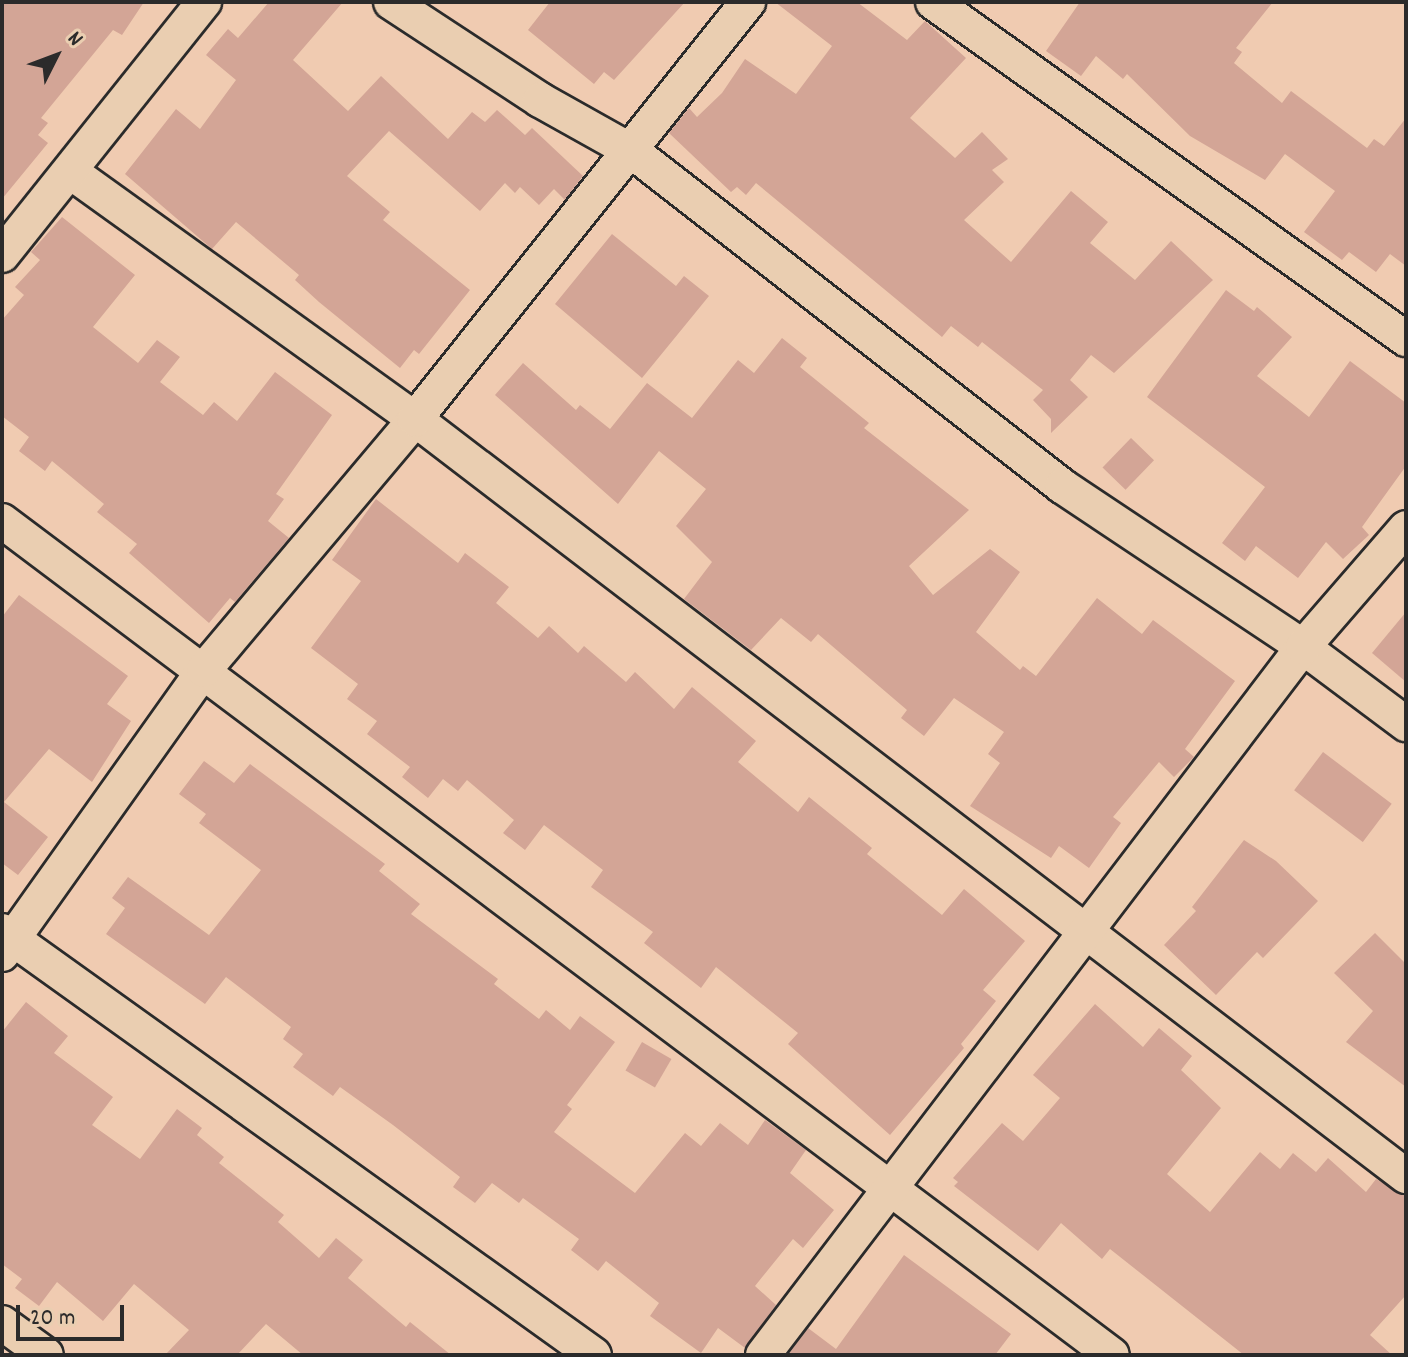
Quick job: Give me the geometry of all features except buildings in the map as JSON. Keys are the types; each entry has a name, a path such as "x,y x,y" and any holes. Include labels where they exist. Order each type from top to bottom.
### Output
{"street":[{"path":"2,255 204,2"},
{"path":"391,2 540,100 633,152 1062,486 1303,647 1406,724"},
{"path":"594,1355 6,942 204,670 415,419 633,152 748,2"},
{"path":"933,2 1406,339"},
{"path":"71,172 415,419 1089,930 1406,1176"},
{"path":"2,521 1112,1355"},
{"path":"763,1355 1303,647 1406,528"},
{"path":"2,1323 46,1355"}]}
